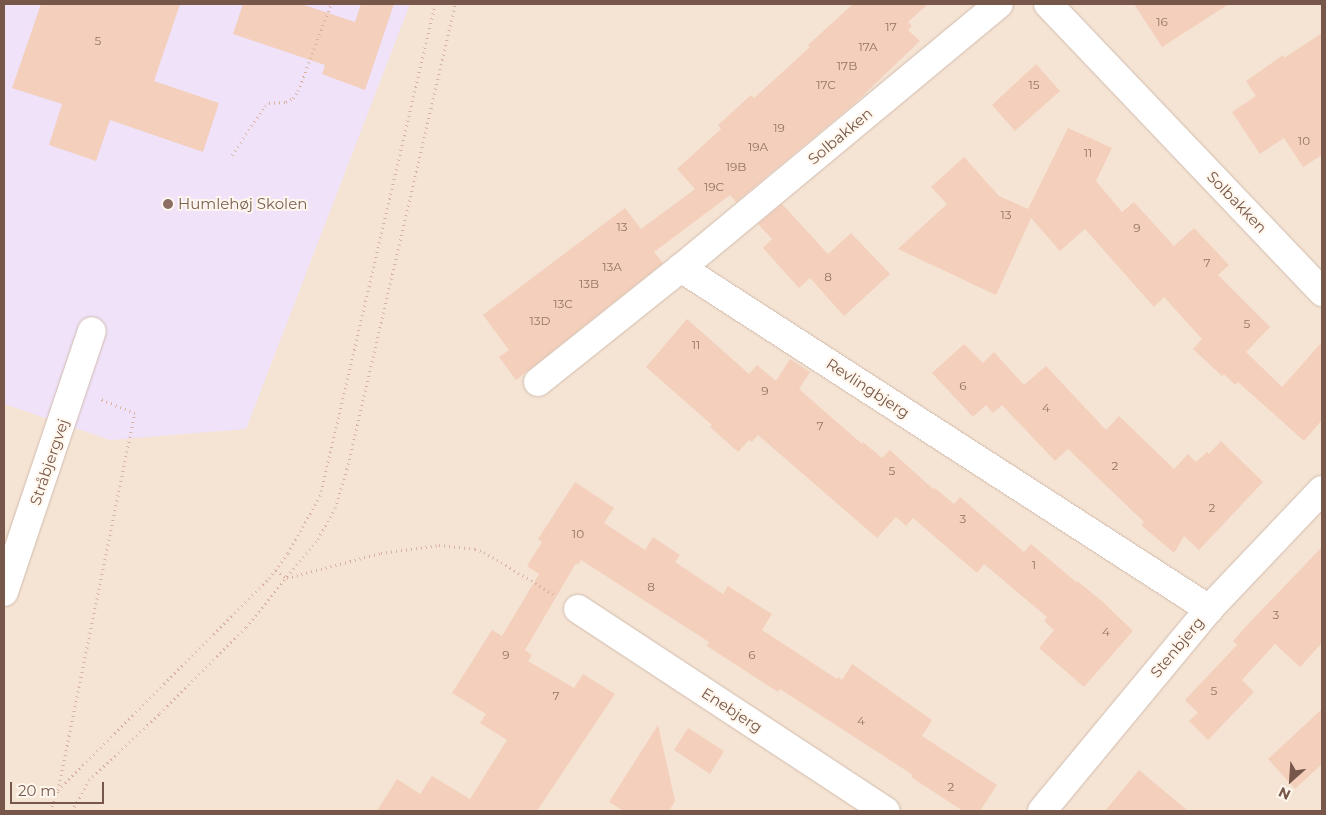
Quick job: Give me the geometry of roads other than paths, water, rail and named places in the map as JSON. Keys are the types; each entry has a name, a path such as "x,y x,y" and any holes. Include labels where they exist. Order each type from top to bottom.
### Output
{"street":[{"name":"Solbakken","path":"681,268 999,4"},
{"name":"Solbakken","path":"1048,4 1322,292"},
{"path":"538,382 681,268"},
{"name":"Revlingbjerg","path":"681,268 1209,608"},
{"name":"Stråbjergvej","path":"4,592 92,331"},
{"name":"Stenbjerg","path":"1042,811 1209,608 1322,490"},
{"name":"Enebjerg","path":"578,609 886,811"}],"place":[{"name":"Humlehøj Skolen","path":"168,204"}]}
